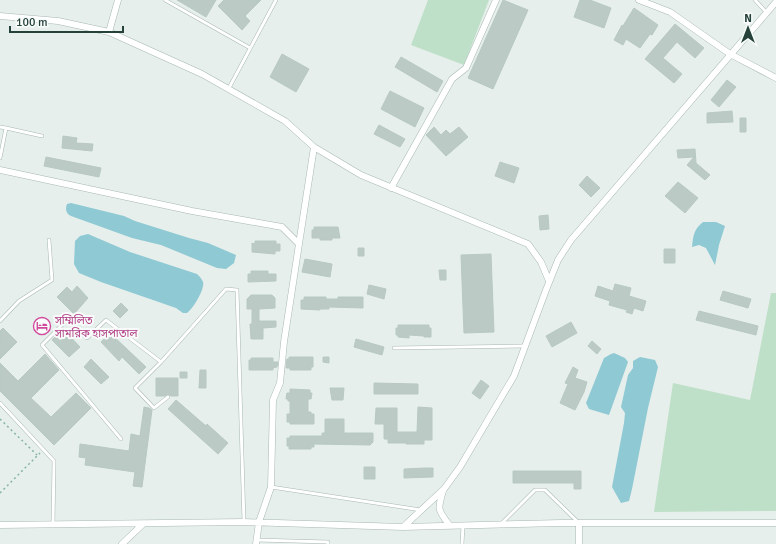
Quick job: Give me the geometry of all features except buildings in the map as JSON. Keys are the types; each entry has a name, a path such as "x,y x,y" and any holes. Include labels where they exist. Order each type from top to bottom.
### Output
{"street":[{"path":"108,32 118,0"},
{"path":"391,188 452,79 466,68 496,0"},
{"path":"639,0 670,12 730,54 776,78"},
{"path":"403,527 444,489 460,467 514,376 549,281 558,260 570,240 776,2"},
{"path":"0,16 58,21 108,32 202,74 285,121 314,147 361,175 528,244 541,262 549,281"},
{"path":"256,542 259,522 271,486 273,400 280,383 284,342 314,147"},
{"path":"0,170 192,211 282,227 299,244"},
{"path":"444,489 438,506 441,514 450,526"},
{"path":"0,525 259,522 403,527 579,523 776,523"},
{"path":"579,523 579,544"},
{"path":"122,544 143,524"}],"lane":[{"path":"165,0 250,48"},
{"path":"228,89 276,0"},
{"path":"755,0 766,12"},
{"path":"0,127 42,136"},
{"path":"0,158 6,128"},
{"path":"0,321 19,301 52,280 49,240"},
{"path":"168,397 154,408 135,388 162,362 226,289 237,290 244,522"},
{"path":"121,439 42,345 68,319 87,338 106,320 162,362"},
{"path":"394,348 525,346"},
{"path":"0,402 54,460 53,525"},
{"path":"271,486 421,510"},
{"path":"500,524 536,490 546,490 579,523"},
{"path":"462,544 463,525"},
{"path":"256,542 328,542 328,544"}],"path":[{"path":"0,419 37,456"},
{"path":"0,493 44,449"}],"green space":[{"path":"428,0 489,0 464,65 411,45"},
{"path":"771,293 776,293 776,511 654,512 673,383 750,400"}],"water":[{"path":"71,203 124,216 135,221 208,243 236,255 234,263 226,269 217,268 161,245 132,238 71,216 67,213 66,209 67,204"},
{"path":"703,222 716,222 725,226 715,265 706,248 699,245 692,247 694,233"},
{"path":"88,234 130,252 197,274 202,280 203,285 195,303 187,313 183,313 176,308 79,273 74,264 75,241 80,236"},
{"path":"614,353 625,358 628,362 609,415 589,409 586,403 604,358"},
{"path":"640,357 655,360 658,367 629,501 621,503 612,487 624,423 625,413 621,407 628,375 633,368 633,361"}],"place":[{"name":"সম্মিলিত সামরিক হাসপাতাল","path":"42,326"}]}
